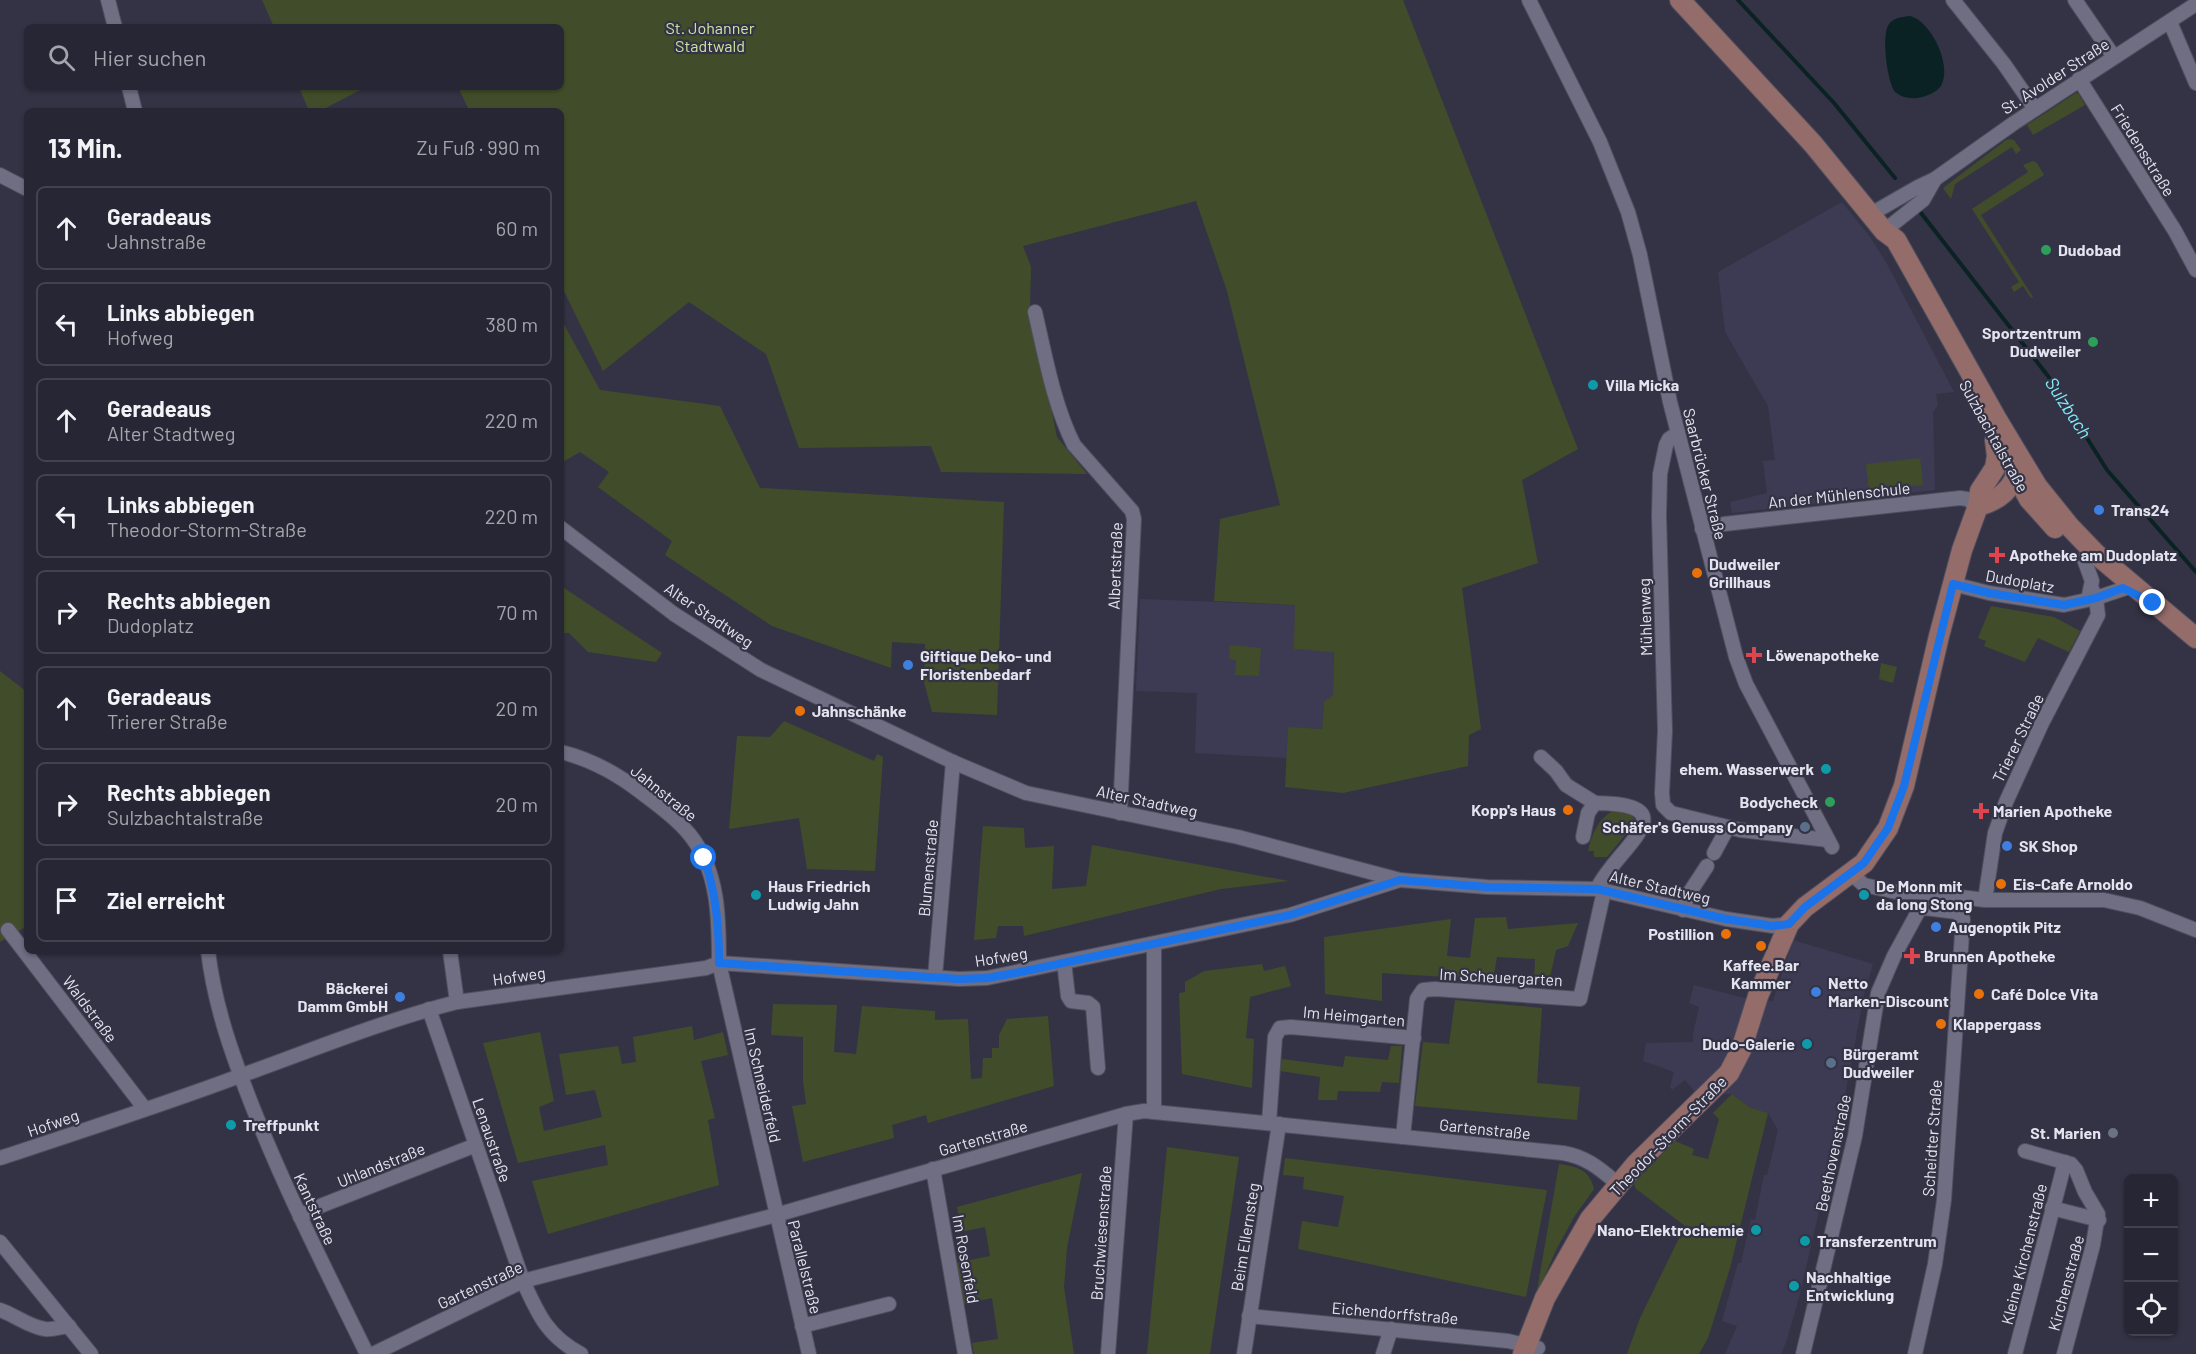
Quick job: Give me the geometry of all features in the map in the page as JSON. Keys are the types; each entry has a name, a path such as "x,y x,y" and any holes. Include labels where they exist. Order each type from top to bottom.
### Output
{"street":[{"path":"108,0 114,24"},
{"name":"Saarbrücker Straße","path":"1529,0 1600,142 1628,212 1640,255 1678,433 1727,627 1746,684 1830,844 1804,837 1728,827"},
{"name":"Sulzbachtalstraße","path":"1680,0 1813,144 1871,214 1995,440 2017,466"},
{"path":"1953,0 2010,72 2035,109"},
{"path":"2075,0 2114,57"},
{"name":"St. Avolder Straße","path":"1871,214 1935,179 2035,109 2196,4"},
{"path":"2170,22 2196,83"},
{"name":"Friedensstraße","path":"2079,80 2175,231 2196,270"},
{"path":"130,90 134,108"},
{"path":"0,175 24,187"},
{"name":"St. Avolder Straße","path":"1886,238 1923,200 1935,179"},
{"name":"Sulzbachtalstraße","path":"1886,238 1896,240 2017,466"},
{"name":"Albertstraße","path":"1035,312 1045,356 1068,433 1074,445 1132,511 1134,519 1120,813"},
{"name":"Mühlenweg","path":"1665,808 1662,793 1665,731 1659,527 1660,474 1666,445 1669,439 1678,433"},
{"name":"Theodor-Storm-Straße","path":"1531,1350 1545,1298 1590,1219 1618,1184 1729,1073 1741,1050 1758,996 1789,924 1805,907 1864,863 1888,828 1904,786 1968,529 1978,506 1980,491 1995,468 1997,456 1995,440"},
{"path":"1989,476 2005,474 2017,466"},
{"path":"2017,466 2036,492"},
{"path":"1978,506 1989,503 2010,487 2017,466"},
{"path":"2004,493 2036,492"},
{"name":"Sulzbachtalstraße","path":"2036,492 2070,526 2090,556 2196,638"},
{"name":"An der Mühlenschule","path":"1702,529 1724,524 1960,498 1967,499 1978,506"},
{"name":"Alter Stadtweg","path":"564,530 674,614 761,670 953,762 1026,793 1238,837 1400,880 1487,887 1601,890 1683,910 1760,925 1789,924"},
{"name":"Trierer Straße","path":"1985,900 1995,833 2006,802 2042,723 2097,620 2098,608 2090,572 2090,556"},
{"name":"Dudoplatz","path":"1953,584 1983,592 2064,605 2081,602 2094,593"},
{"path":"2094,593 2128,587"},
{"name":"Jahnstraße","path":"564,753 623,778 669,814 691,836 704,858 712,880 717,908 719,963"},
{"path":"1541,757 1556,771 1566,785 1595,803 1632,807 1640,811 1644,818 1644,825 1640,833 1603,876 1601,890"},
{"name":"Blumenstraße","path":"935,977 953,762"},
{"path":"1583,837 1588,813 1595,803"},
{"path":"1644,818 1665,808 1728,827 1714,853"},
{"path":"1683,910 1688,895 1707,866"},
{"path":"1857,879 1864,885 1879,890 1985,900 2095,899 2140,908 2172,926 2196,930"},
{"name":"Hofweg","path":"0,1158 240,1076 295,1054 429,1009 457,1002 706,968 719,963 959,979 987,978 1290,915 1400,880"},
{"name":"Im Scheuergarten","path":"1403,1137 1417,999 1423,990 1580,999 1601,890"},
{"name":"Beethovenstraße","path":"1803,1354 1855,1136 1874,1011 1888,969 1919,910 1925,908 1957,912 1961,915 1962,923"},
{"name":"Scheidter Straße","path":"1915,1354 1935,1264 1944,1200 1962,923"},
{"name":"Waldstraße","path":"8,930 24,951"},
{"path":"1154,944 1154,1112"},
{"name":"Waldstraße","path":"27,954 146,1109"},
{"name":"Kantstraße","path":"208,954 216,1002 240,1076 300,1217 367,1354"},
{"path":"450,954 457,1002"},
{"path":"1064,962 1068,996 1071,1001 1088,1003 1093,1007 1098,1068"},
{"name":"Im Schneiderfeld","path":"719,963 776,1215"},
{"name":"Lenaustraße","path":"429,1009 523,1281 540,1318 548,1329 563,1343 581,1354"},
{"name":"Im Heimgarten","path":"1274,1124 1275,1036 1280,1028 1291,1027 1414,1038"},
{"name":"Gartenstraße","path":"373,1354 523,1281 776,1215 1126,1114 1154,1112 1571,1155 1592,1162 1618,1184"},
{"name":"Bruchwiesenstraße","path":"1108,1354 1126,1114"},
{"name":"Beim Ellernsteg","path":"1244,1354 1274,1124"},
{"name":"Uhlandstraße","path":"300,1217 310,1210 476,1145"},
{"path":"2025,1151 2065,1162"},
{"name":"Kleine Kirchenstraße","path":"2015,1354 2065,1162"},
{"name":"Kirchenstraße","path":"2064,1354 2099,1220 2097,1210 2085,1192 2076,1170 2071,1164 2065,1162"},
{"name":"Im Rosenfeld","path":"933,1169 965,1354"},
{"name":"Kirchenstraße","path":"2052,1208 2099,1220"},
{"name":"Parallelstraße","path":"776,1215 809,1354"},
{"path":"0,1242 91,1354"},
{"name":"Parallelstraße","path":"802,1326 889,1304"},
{"path":"0,1310 46,1329 69,1326"},
{"name":"Eichendorffstraße","path":"1249,1316 1508,1341 1531,1350"},
{"path":"1383,1354 1391,1329"}],"shaded area":[{"path":"1910,16 1925,26 1932,35 1938,45 1944,67 1941,86 1927,96 1914,98 1902,96 1892,87 1885,47 1889,24 1896,19"},
{"path":"1842,202 1870,237 1887,264 1954,392 1936,394 1938,405 1933,412 1935,490 1732,513 1730,502 1767,493 1763,461 1775,460 1768,406 1725,332 1718,272"},
{"path":"1140,599 1295,605 1334,652 1333,695 1324,703 1322,729 1288,728 1287,758 1195,753 1197,693 1136,691"},
{"path":"1793,940 1873,964 1864,995 1841,1116 1799,1298 1786,1342 1781,1354 1725,1354 1737,1326 1722,1321 1738,1263 1741,1263 1751,1219 1755,1220 1764,1175 1767,1175 1778,1130 1768,1113 1749,1107 1732,1094 1696,1093 1685,1080 1672,1090 1670,1087 1674,1072 1643,1061 1646,1043 1693,1042 1699,1007 1689,1003 1694,985 1745,998 1773,1001"}],"green space":[{"name":"St. Johanner Stadtwald","path":"262,0 1403,0 1578,449 1522,480 1538,563 1462,588 1481,729 1469,735 1468,766 1343,793 1285,787 1288,727 1322,729 1324,702 1333,695 1334,652 1294,649 1295,605 1214,601 1220,519 1280,505 1227,291 1196,201 1023,246 1031,267 1030,306 1057,437 1087,474 941,472 931,446 799,448 766,354 689,302 603,371 564,291 564,108 468,108 459,90 564,90 564,24 273,24"},
{"path":"300,90 360,90 326,108 308,108"},
{"path":"2076,93 2085,105 2033,135 2027,125"},
{"path":"2010,139 2014,140 2021,150 2016,154 2012,147 1955,184 1951,199 1943,188"},
{"path":"2033,161 2037,163 2044,175 1981,215 2033,297 2031,298 2023,286 2014,292 2011,287 2019,282 1972,209 2028,172 2023,165"},
{"path":"564,324 600,390 720,406 760,488 1004,502 997,715 932,712 924,682 925,644 892,642 891,668 772,626 665,555 672,541 598,487 609,472 580,452 564,461"},
{"path":"1920,458 1923,485 1869,491 1866,464"},
{"path":"564,588 662,653 656,662 588,652 569,633 564,633"},
{"path":"1991,606 2054,617 2080,631 2069,652 2038,638 2025,662 1984,646 1986,641 1978,638"},
{"path":"1230,645 1261,648 1259,676 1235,675 1236,660 1229,659"},
{"path":"1881,663 1897,667 1893,683 1879,679"},
{"path":"0,671 24,690 24,928 0,942"},
{"path":"784,721 874,761 877,754 883,757 875,871 807,869 799,818 729,829 737,736 770,737"},
{"path":"1612,811 1631,815 1635,820 1634,824 1607,857 1594,857 1594,851 1588,851 1593,834 1602,819"},
{"path":"983,826 1024,828 1025,848 1054,846 1052,889 1086,886 1092,845 1289,881 1221,889 1024,936 1023,926 998,926 996,938 974,940"},
{"path":"1506,917 1508,929 1578,923 1568,946 1556,950 1549,982 1534,981 1535,959 1497,957 1493,980 1382,973 1382,1001 1325,994 1324,937 1451,919 1447,956 1470,958 1475,918"},
{"path":"1262,964 1264,971 1285,966 1291,986 1250,997 1246,1038 1254,1039 1252,1088 1182,1074 1179,993 1185,992 1185,982 1204,971"},
{"path":"1455,1000 1542,1008 1537,1083 1580,1087 1577,1120 1415,1106 1423,1042 1449,1044"},
{"path":"773,1004 837,1005 834,1052 856,1054 862,1006 935,1011 935,1020 968,1019 971,1079 982,1078 983,1058 992,1058 992,1048 999,1048 999,1035 1007,1019 1048,1016 1054,1086 928,1123 926,1115 892,1125 894,1138 803,1162 792,1106 806,1104 803,1081 803,1037 771,1035"},
{"path":"692,1026 694,1040 723,1032 728,1055 701,1061 715,1118 708,1120 719,1185 548,1234 532,1181 608,1165 605,1145 518,1163 483,1043 540,1032 554,1101 539,1107 544,1131 602,1117 595,1090 566,1095 559,1054 618,1046 622,1064 636,1062 633,1037"},
{"path":"1391,1046 1402,1046 1399,1083 1382,1082 1380,1092 1338,1091 1337,1100 1318,1100 1320,1077 1280,1071 1282,1059 1343,1067 1345,1056 1388,1060"},
{"path":"1732,1094 1749,1107 1768,1113 1730,1268 1708,1338 1699,1354 1627,1354 1640,1318 1685,1226 1635,1188 1634,1183 1675,1141 1694,1149 1692,1155 1708,1159 1719,1119 1713,1113"},
{"path":"1167,1147 1239,1157 1210,1354 1147,1354"},
{"path":"1285,1158 1547,1190 1526,1297 1298,1249 1302,1221 1338,1227 1344,1196 1303,1189 1304,1177 1283,1175"},
{"path":"1559,1164 1582,1170 1589,1177 1594,1189 1574,1217 1556,1250 1536,1296"},
{"path":"1082,1173 1067,1248 1064,1287 1074,1354 974,1354 972,1343 998,1339 992,1298 964,1304 956,1263 990,1256 985,1227 961,1232 957,1207"}],"waterway":[{"name":"Sulzbach","path":"1738,0 1834,103 1895,178"},
{"name":"Sulzbach","path":"1921,213 2048,376 2107,470 2196,572"}],"place":[{"name":"Dudobad","path":"2046,250"},
{"name":"Sportzentrum Dudweiler","path":"2093,342"},
{"name":"Villa Micka","path":"1593,385"},
{"name":"Trans24","path":"2099,510"},
{"name":"Apotheke am Dudoplatz","path":"1997,555"},
{"name":"Dudweiler Grillhaus","path":"1697,573"},
{"name":"Löwenapotheke","path":"1754,655"},
{"name":"Giftique Deko- und Floristenbedarf","path":"908,665"},
{"name":"Jahnschänke","path":"800,711"},
{"name":"ehem. Wasserwerk","path":"1826,769"},
{"name":"Bodycheck","path":"1830,802"},
{"name":"Kopp's Haus","path":"1568,810"},
{"name":"Marien Apotheke","path":"1981,811"},
{"name":"Schäfer's Genuss Company","path":"1805,827"},
{"name":"SK Shop","path":"2007,846"},
{"name":"Eis-Cafe Arnoldo","path":"2001,884"},
{"name":"Haus Friedrich Ludwig Jahn","path":"756,895"},
{"name":"De Monn mit da long Stong","path":"1864,895"},
{"name":"Augenoptik Pitz","path":"1936,927"},
{"name":"Postillion","path":"1726,934"},
{"name":"Kaffee.Bar Kammer","path":"1761,946"},
{"name":"Brunnen Apotheke","path":"1912,956"},
{"name":"Netto Marken-Discount","path":"1816,992"},
{"name":"Café Dolce Vita","path":"1979,994"},
{"name":"Bäckerei Damm GmbH","path":"400,997"},
{"name":"Klappergass","path":"1941,1024"},
{"name":"Dudo-Galerie","path":"1807,1044"},
{"name":"Bürgeramt Dudweiler","path":"1831,1063"},
{"name":"Treffpunkt","path":"231,1125"},
{"name":"St. Marien","path":"2113,1133"},
{"name":"Nano-Elektrochemie","path":"1756,1230"},
{"name":"Transferzentrum","path":"1805,1241"},
{"name":"Nachhaltige Entwicklung","path":"1794,1286"}],"route":[{"path":"704,858 712,880 717,908 719,963 959,979 987,978 1015,973 1290,915 1400,880 1487,887 1597,889 1726,919 1760,925 1789,924 1805,907 1864,863 1888,828 1904,786 1953,584 1989,593 2064,605 2096,598 2123,588 2153,603"}]}
